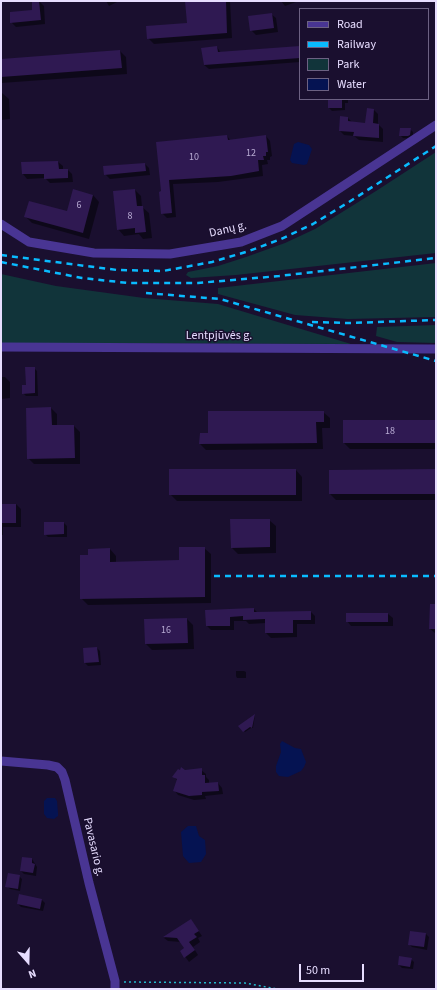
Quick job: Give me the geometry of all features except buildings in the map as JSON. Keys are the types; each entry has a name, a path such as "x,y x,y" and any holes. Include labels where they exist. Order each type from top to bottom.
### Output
{"street":[{"name":"Danų g.","path":"1,224 29,242 94,253 170,254 241,242 282,226 436,125"},
{"name":"Lentpjūvės g.","path":"1,347 436,349"},
{"name":"Pavasario g.","path":"1,761 48,765 58,768 62,772 115,985"}],"path":[{"path":"115,985 245,983 277,989"}],"green space":[{"path":"436,152 436,253 236,275 191,278 186,275 188,272 218,266 246,257 285,243 315,229"},
{"path":"436,263 436,317 348,319 295,315 218,294 218,288"},
{"path":"1,274 56,286 144,298 218,304 351,344 1,343"},
{"path":"436,325 436,343 397,342 376,336 377,327"}],"water":[{"path":"298,142 309,145 312,149 307,164 304,165 292,163 290,160 294,144"},
{"path":"282,741 295,748 301,749 306,762 301,771 288,777 279,776 276,772 276,766 281,752 280,744"},
{"path":"47,798 55,798 57,801 58,816 54,819 47,818 44,814 44,801"},
{"path":"188,826 196,826 199,836 205,840 206,854 201,862 189,863 183,856 181,832"}],"railway":[{"path":"1,255 117,270 163,271 212,262 249,251 281,239 313,224 436,146"},
{"path":"1,262 82,278 128,283 198,283 279,276 436,258"},
{"path":"146,293 220,299 436,361"},
{"path":"312,322 349,323 436,320"},
{"path":"214,576 436,576"}]}
